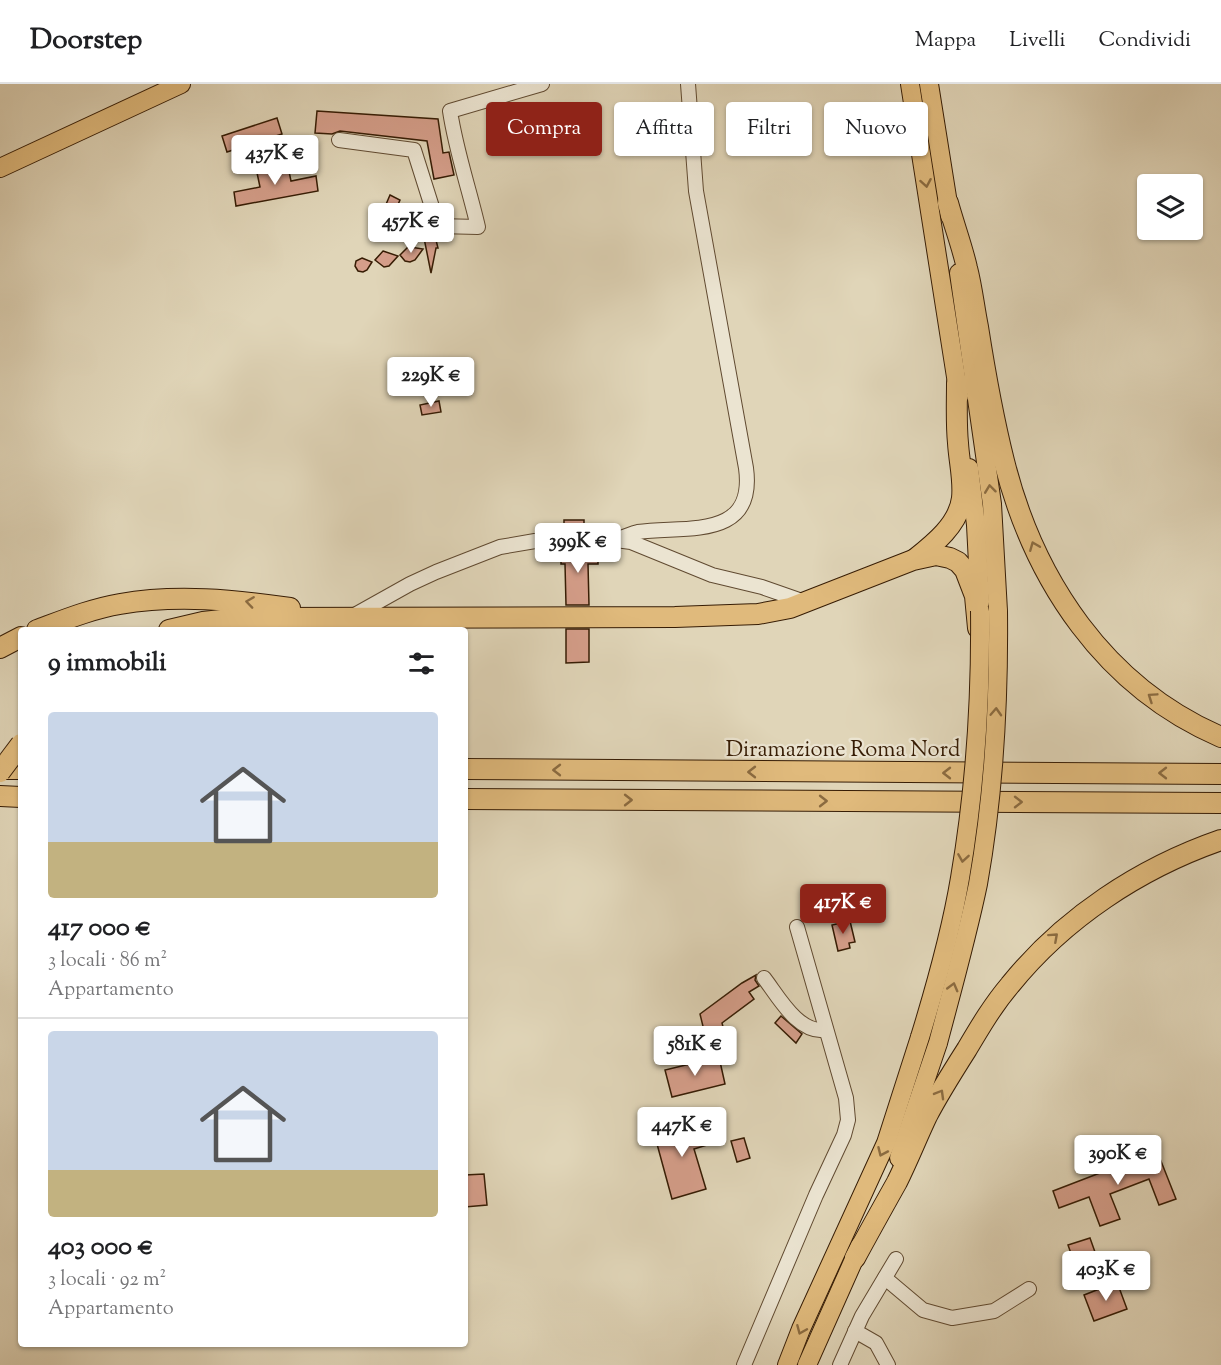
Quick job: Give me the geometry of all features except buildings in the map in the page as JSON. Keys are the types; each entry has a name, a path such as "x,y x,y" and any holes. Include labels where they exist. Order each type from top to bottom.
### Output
{"highway":[{"path":"948,203 967,269 1004,462 1022,516 1046,574 1082,629 1125,676 1180,716 1221,737"},
{"path":"913,560 945,531 954,520 961,504 962,486 957,442 957,383"},
{"path":"182,627 213,620 240,618 753,614 779,610 805,602 913,560 933,555 944,556 958,562 965,570 975,596 980,657"},
{"path":"46,627 109,606 171,600 235,600 349,618"},
{"path":"0,648 18,639"},
{"path":"0,770 18,748"},
{"path":"0,770 18,769"},
{"name":"Diramazione Roma Nord","path":"468,769 1221,774"},
{"path":"0,796 18,796"},
{"path":"468,799 1221,802"},
{"path":"855,1258 897,1180 928,1113 989,1014 1008,986 1029,962 1072,922 1139,877 1221,840"}],"main road":[{"path":"0,168 181,84"},
{"path":"807,1365 903,1149 938,1043 965,942 978,882 988,813 996,724 989,611 957,383 910,84"},
{"path":"787,1365 801,1329 886,1143 920,1037 947,938 960,879 971,800 980,657 989,611 994,523 984,441 929,84"}],"street":[{"path":"339,140 414,150 438,226 478,227 454,139 450,111 542,84"},
{"path":"616,540 640,532 704,528 721,523 738,508 743,500 747,484 744,456 696,191 688,84"},
{"path":"349,618 418,580 500,546 535,541 616,540 646,547 712,575 762,587 805,602"},
{"path":"744,1365 846,1127 848,1112 797,927"},
{"path":"764,978 799,1021 813,1029 826,1030"},
{"path":"840,1365 855,1331 896,1259"},
{"path":"885,1278 923,1310 952,1318 994,1311 1029,1289"},
{"path":"855,1331 876,1343 888,1365"}]}
